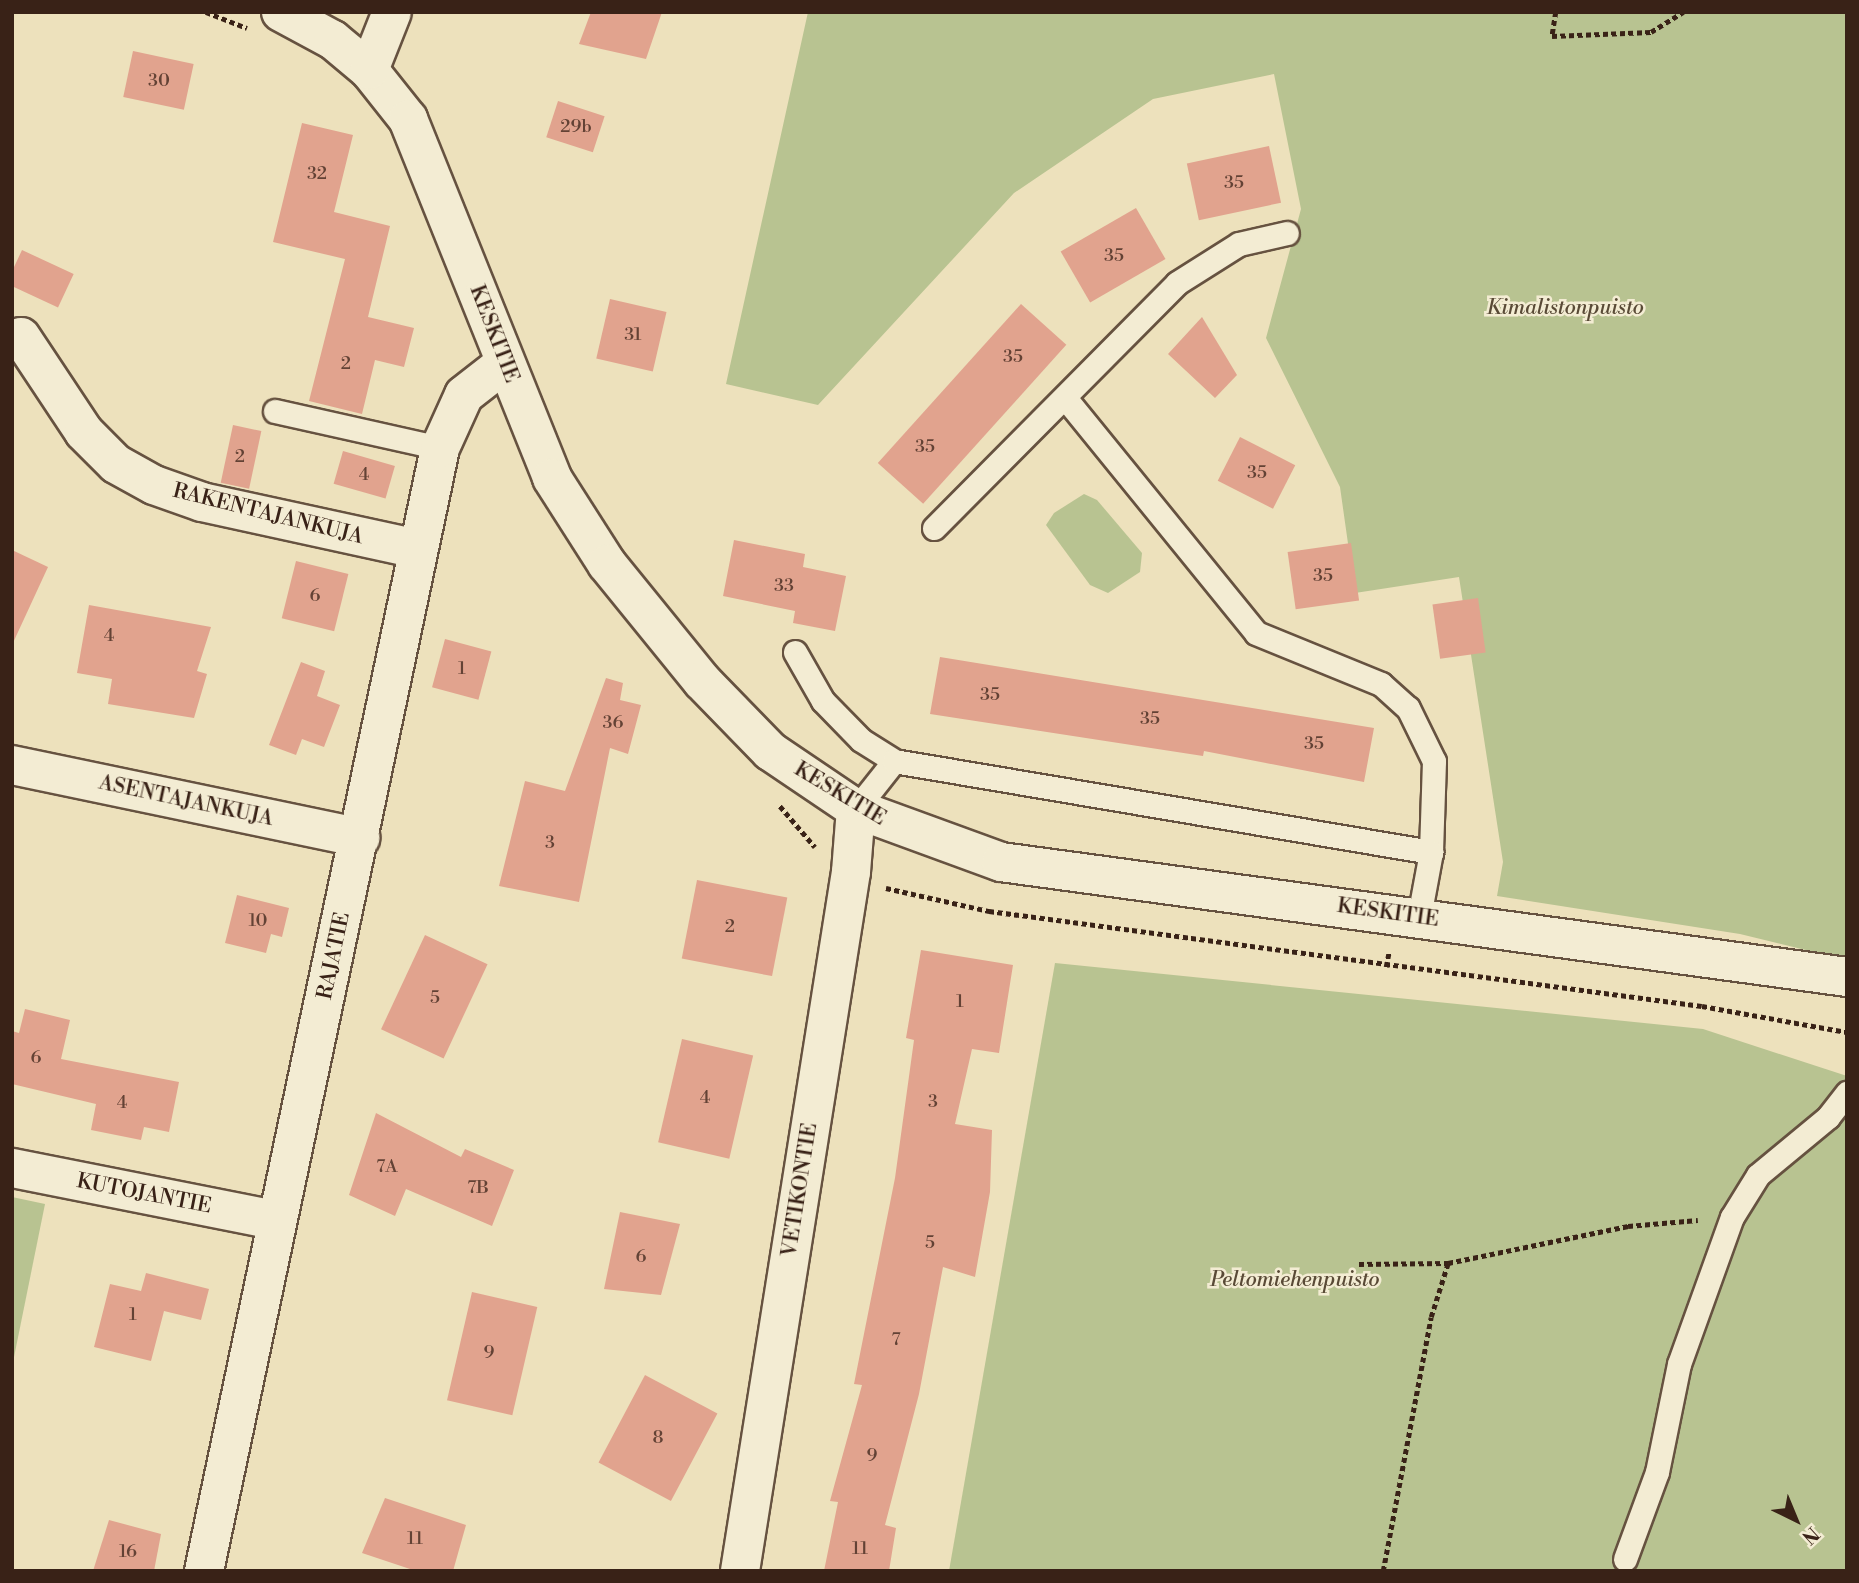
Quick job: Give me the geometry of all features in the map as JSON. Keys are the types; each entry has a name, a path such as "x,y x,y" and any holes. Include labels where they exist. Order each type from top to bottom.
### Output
{"street":[{"path":"369,70 392,12"},
{"name":"KESKITIE","path":"269,22 333,40 369,70 408,119 552,478 607,564 702,681 770,751 856,809 1001,863 1419,917 1847,977"},
{"name":"RAKENTAJANKUJA","path":"22,337 84,432 116,464 154,485 202,502 417,549"},
{"name":"RAJATIE","path":"204,1571 275,1220 360,838 417,549 440,448 464,395 505,363"},
{"name":"ASENTAJANKUJA","path":"12,765 360,838"},
{"name":"VETIKONTIE","path":"740,1571 851,872 856,809"},
{"name":"KUTOJANTIE","path":"12,1168 275,1220"}],"lane":[{"path":"934,528 1066,399 1177,283 1239,244 1287,233"},
{"path":"1066,399 1256,633 1381,684 1408,708 1434,761 1430,852 1419,917"},
{"path":"275,411 440,448"},
{"path":"795,652 823,701 861,740 894,761 1430,852"},
{"path":"856,809 894,761"},
{"path":"1625,1559 1657,1472 1679,1364 1732,1217 1758,1175 1828,1117 1847,1093"}],"path":[{"path":"206,12 269,22"},
{"path":"1556,12 1552,36 1651,32 1683,12"},
{"path":"771,797 823,855 851,872 914,897 989,911 1702,1006 1847,1032"},
{"path":"1359,1264 1448,1263 1629,1226 1732,1217"},
{"path":"1383,1571 1431,1317 1448,1263"}],"green space":[{"name":"Kimalistonpuisto","path":"808,12 1847,12 1847,960 1740,934 1497,896 1503,862 1459,577 1355,593 1340,487 1266,338 1301,209 1274,74 1153,99 1014,193 818,405 726,384"},
{"path":"1084,494 1097,500 1142,553 1140,572 1108,593 1090,585 1046,525 1054,513"},
{"name":"Peltomiehenpuisto","path":"1055,963 1703,1029 1847,1076 1847,1571 949,1571"},
{"path":"12,1197 45,1204 12,1367"}],"building":[{"path":"591,12 662,12 646,59 579,44"},
{"path":"133,51 194,64 184,110 123,97"},
{"path":"558,101 605,116 593,152 546,137"},
{"path":"302,123 353,135 334,212 390,226 368,317 414,328 404,367 375,360 362,414 309,401 345,259 273,242"},
{"path":"1269,146 1281,203 1199,220 1187,163"},
{"path":"1136,208 1166,259 1090,303 1061,252"},
{"path":"22,250 74,274 58,308 12,286 12,271"},
{"path":"610,299 667,312 653,371 596,358"},
{"path":"1021,304 1066,345 923,504 878,463"},
{"path":"1202,317 1237,375 1215,398 1168,354"},
{"path":"233,425 261,431 249,489 221,483"},
{"path":"1240,437 1295,465 1273,509 1218,481"},
{"path":"343,451 395,466 386,499 334,484"},
{"path":"734,540 805,554 803,567 846,576 835,631 793,623 795,611 723,596"},
{"path":"1351,543 1359,600 1296,609 1288,552"},
{"path":"12,550 48,567 12,645"},
{"path":"296,561 348,574 334,631 282,618"},
{"path":"1478,598 1486,652 1440,659 1432,604"},
{"path":"89,605 211,627 197,671 207,674 194,718 108,704 112,679 77,673"},
{"path":"445,639 491,651 478,700 432,687"},
{"path":"940,657 1374,728 1364,782 1204,751 1203,756 930,714"},
{"path":"301,662 325,671 317,696 340,705 324,747 302,739 296,755 269,745"},
{"path":"606,678 623,683 620,700 641,705 628,754 610,748 579,902 499,886 525,781 565,791"},
{"path":"697,880 787,898 772,976 682,959"},
{"path":"237,895 289,908 282,937 271,934 266,953 225,943"},
{"path":"425,935 488,964 444,1058 381,1029"},
{"path":"921,950 1013,965 999,1053 972,1049 955,1124 992,1130 990,1192 975,1277 943,1267 919,1394 885,1525 896,1528 889,1571 824,1571 838,1502 830,1501 862,1385 854,1384 895,1178 914,1040 906,1038"},
{"path":"25,1009 70,1020 61,1059 179,1082 169,1132 144,1127 141,1140 91,1130 96,1104 12,1084 12,1031 19,1033"},
{"path":"682,1039 753,1055 729,1159 658,1142"},
{"path":"376,1113 461,1157 465,1149 514,1170 492,1226 406,1189 395,1216 349,1195"},
{"path":"620,1212 680,1224 661,1295 604,1289"},
{"path":"146,1273 209,1289 201,1320 164,1311 151,1361 94,1347 110,1284 141,1291"},
{"path":"472,1292 537,1307 512,1415 447,1400"},
{"path":"645,1375 717,1413 671,1501 599,1462"},
{"path":"385,1498 466,1525 453,1571 416,1571 362,1553"},
{"path":"109,1520 161,1534 154,1571 93,1571"}]}
